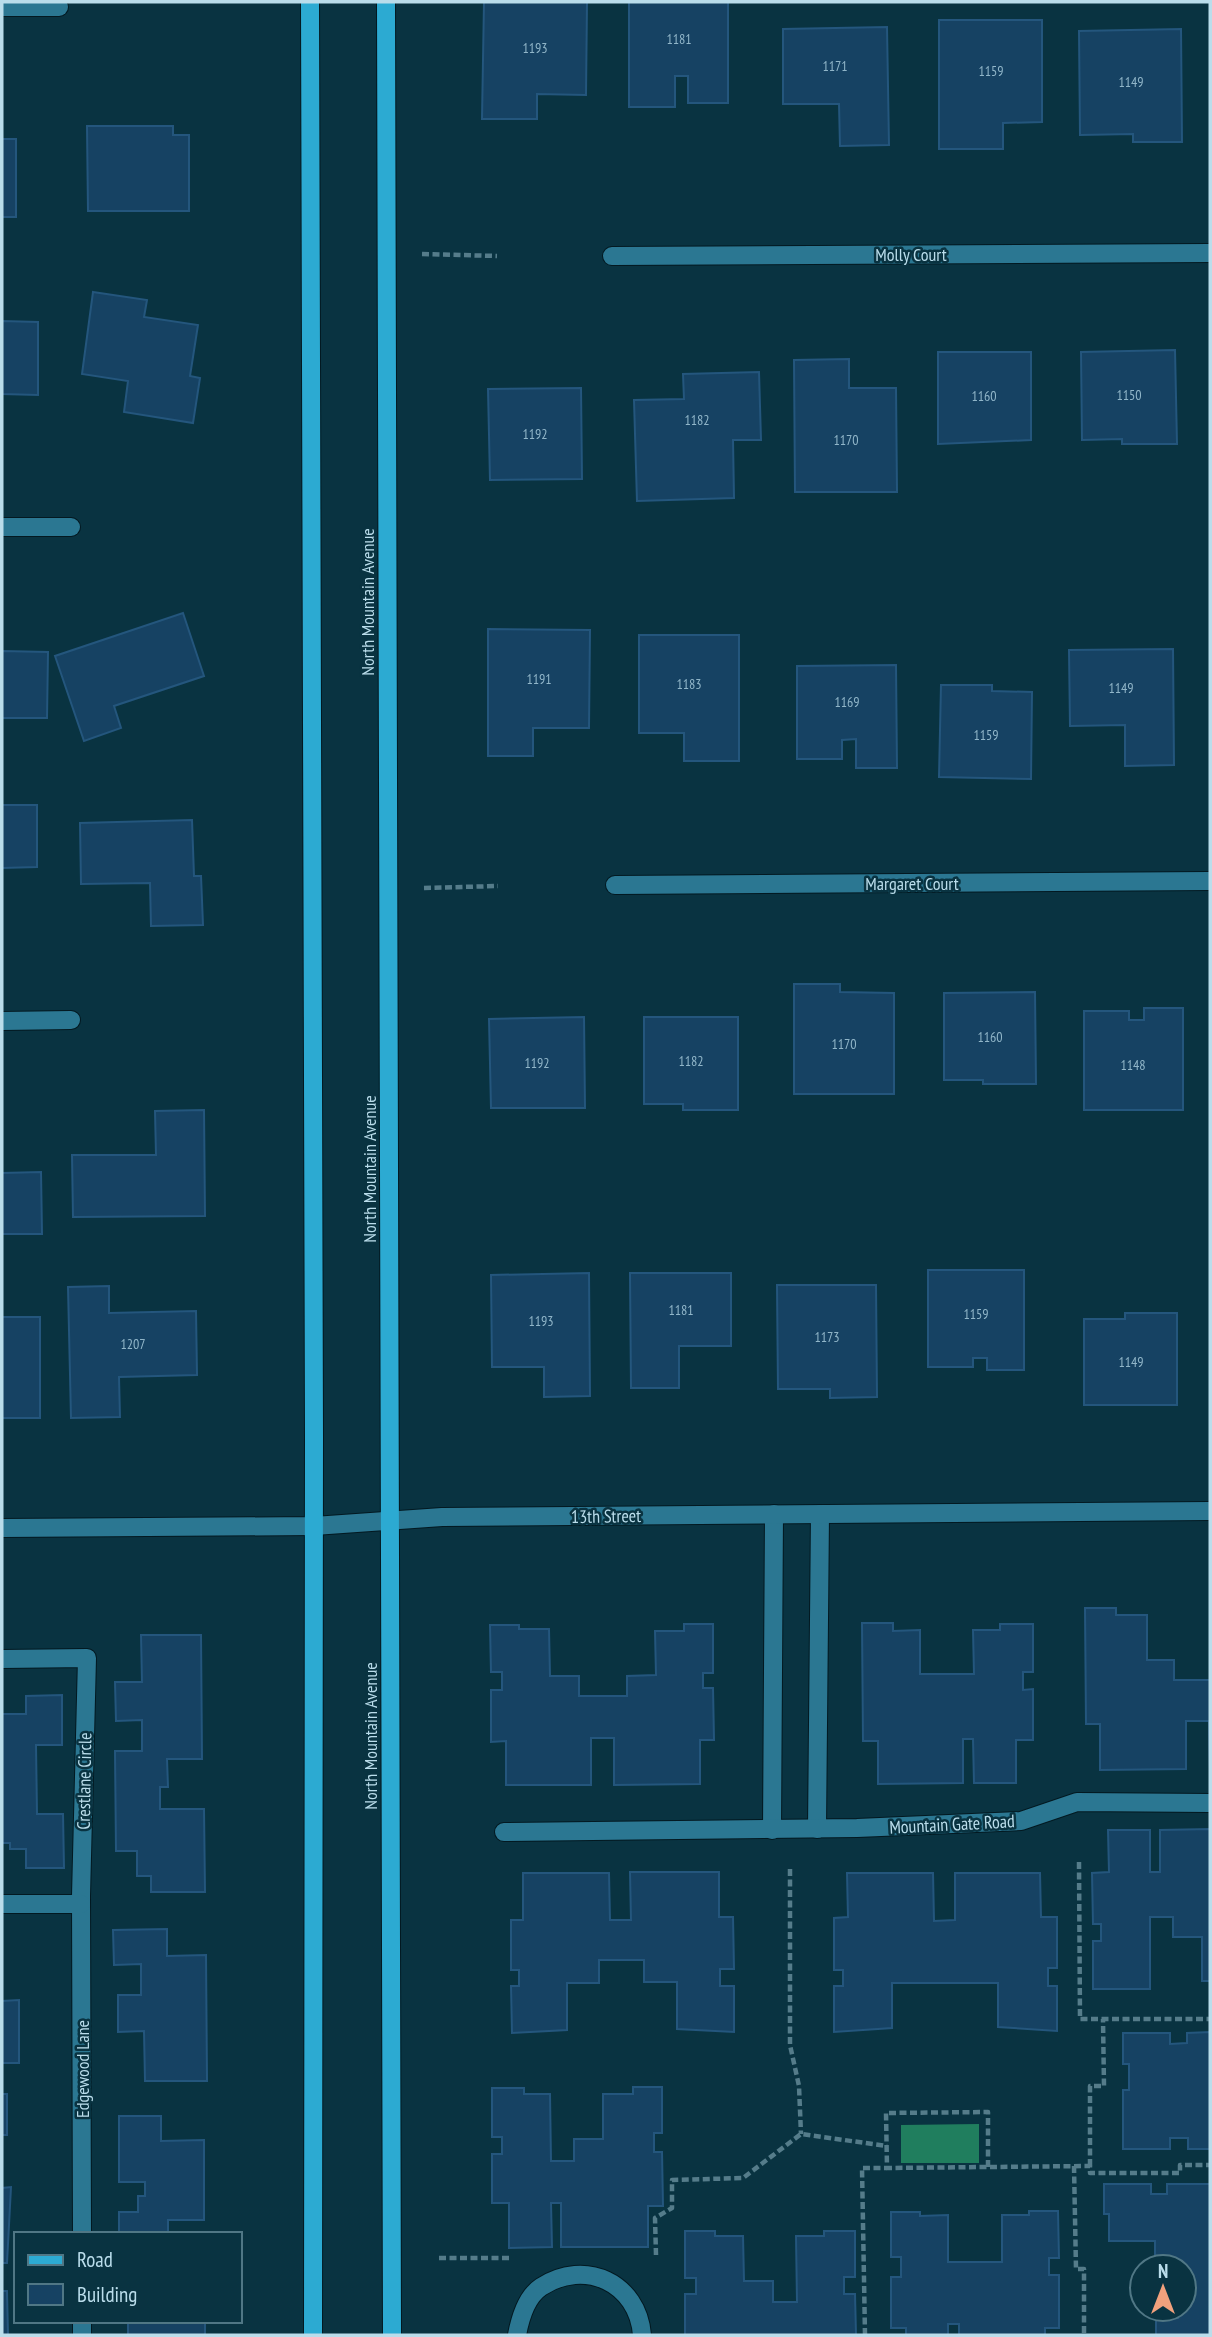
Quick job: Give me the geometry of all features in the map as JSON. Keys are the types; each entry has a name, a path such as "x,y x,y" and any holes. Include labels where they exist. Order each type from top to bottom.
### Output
{"main road":[{"path":"310,2 313,2335"},
{"name":"North Mountain Avenue","path":"386,2 392,2335"}],"street":[{"path":"2,7 59,7"},
{"name":"Molly Court","path":"612,256 1210,253"},
{"path":"2,527 71,527"},
{"name":"Margaret Court","path":"615,885 1210,881"},
{"path":"2,1021 71,1020"},
{"name":"13th Street","path":"2,1528 314,1525 442,1517 1210,1511"},
{"path":"772,1830 774,1514"},
{"path":"817,1829 820,1514"},
{"name":"Crestlane Circle","path":"2,1659 87,1658 81,1904"},
{"name":"Mountain Gate Road","path":"504,1832 772,1830 1021,1821 1077,1802 1210,1803"},
{"path":"2,1904 81,1904"},
{"name":"Edgewood Lane","path":"81,1904 82,2232"},
{"path":"517,2335 522,2313 540,2288 571,2276 604,2277 631,2298 641,2323 642,2335"}],"path":[{"path":"422,254 497,256"},
{"path":"424,888 498,886"},
{"path":"1079,1862 1080,2019 1210,2019"},
{"path":"790,1869 790,2045 799,2086 801,2134"},
{"path":"1103,2019 1104,2086 1090,2086 1090,2173 1180,2173 1180,2165 1210,2165"},
{"path":"887,2168 886,2113 989,2112 989,2167"},
{"path":"656,2255 655,2218 672,2208 672,2179 743,2178 801,2134 887,2146"},
{"path":"1074,2166 1076,2269 1084,2269 1084,2335"},
{"path":"864,2335 862,2168 1090,2166"},
{"path":"439,2258 512,2258"}],"shaded area":[{"path":"979,2124 979,2163 901,2163 901,2125"}],"building":[{"path":"484,2 587,2 586,95 537,94 537,119 482,119"},
{"path":"629,2 728,2 728,103 688,103 688,76 675,76 675,107 629,107"},
{"path":"939,20 1042,20 1042,122 1003,123 1003,149 939,149"},
{"path":"887,27 889,145 840,146 839,104 783,104 783,29"},
{"path":"1181,29 1182,142 1133,142 1133,134 1080,135 1079,31"},
{"path":"87,126 173,126 173,135 189,135 189,211 88,211"},
{"path":"2,139 16,139 16,217 2,217"},
{"path":"93,292 147,300 144,317 198,325 190,376 200,378 193,423 124,412 128,381 82,374"},
{"path":"2,321 38,322 38,395 2,394"},
{"path":"1175,350 1177,444 1122,444 1122,439 1082,440 1081,352"},
{"path":"938,352 1031,352 1031,440 938,444"},
{"path":"849,359 849,388 896,388 897,492 795,492 794,360"},
{"path":"759,372 761,440 733,440 734,498 637,501 634,400 684,399 683,374"},
{"path":"581,388 582,479 490,480 488,389"},
{"path":"183,613 204,676 114,706 121,728 84,741 55,656"},
{"path":"488,629 590,630 589,728 533,728 533,756 488,756"},
{"path":"639,635 739,635 739,761 684,761 684,733 639,733"},
{"path":"1173,649 1174,765 1125,766 1125,725 1070,726 1069,650"},
{"path":"2,651 48,652 47,718 2,718"},
{"path":"896,665 897,768 856,768 856,739 842,740 842,759 797,759 797,666"},
{"path":"941,685 992,685 992,691 1032,692 1031,779 939,777"},
{"path":"2,805 37,805 37,867 2,868"},
{"path":"192,820 194,876 201,876 203,925 151,926 150,883 81,884 80,823"},
{"path":"794,984 840,984 840,992 894,993 894,1094 794,1094"},
{"path":"1035,992 1036,1084 983,1084 983,1080 944,1080 944,993"},
{"path":"1144,1008 1183,1008 1183,1110 1084,1110 1084,1011 1129,1011 1129,1020 1144,1020"},
{"path":"584,1017 585,1108 491,1108 489,1019"},
{"path":"644,1017 738,1017 738,1110 683,1110 683,1104 644,1104"},
{"path":"204,1110 205,1216 73,1217 72,1155 156,1155 155,1111"},
{"path":"41,1172 42,1234 2,1234 2,1173"},
{"path":"928,1270 1024,1270 1024,1370 987,1370 987,1358 973,1358 973,1367 928,1367"},
{"path":"589,1273 590,1396 544,1397 544,1367 492,1367 491,1275"},
{"path":"630,1273 731,1273 731,1346 679,1346 679,1388 631,1388"},
{"path":"777,1285 876,1285 877,1397 830,1398 830,1389 778,1389"},
{"path":"109,1286 109,1313 196,1311 197,1375 119,1377 120,1417 71,1418 68,1287"},
{"path":"1125,1313 1177,1313 1177,1405 1084,1405 1084,1319 1125,1319"},
{"path":"2,1317 40,1317 40,1418 2,1418"},
{"path":"1085,1608 1116,1608 1116,1615 1147,1615 1147,1660 1174,1660 1174,1680 1210,1680 1210,1769 1209,1721 1186,1721 1186,1769 1100,1770 1100,1724 1086,1724"},
{"path":"862,1623 893,1623 893,1631 920,1630 920,1674 974,1674 973,1630 1000,1630 1000,1624 1033,1624 1033,1672 1023,1672 1023,1690 1033,1689 1033,1740 1016,1740 1016,1783 974,1783 973,1739 963,1739 963,1783 878,1784 878,1741 863,1741"},
{"path":"684,1624 713,1624 713,1673 703,1673 703,1688 713,1688 714,1740 700,1740 700,1784 614,1785 614,1738 591,1738 591,1785 506,1785 506,1741 491,1742 491,1690 502,1690 502,1672 491,1672 490,1625 549,1629 550,1676 579,1676 579,1696 627,1696 627,1676 656,1675 655,1631 684,1631"},
{"path":"141,1635 201,1635 202,1759 167,1759 168,1787 160,1787 160,1809 204,1809 205,1892 151,1892 151,1876 137,1876 137,1851 116,1851 115,1751 142,1751 142,1720 116,1721 115,1682 142,1682"},
{"path":"62,1695 62,1745 36,1745 37,1814 63,1814 64,1868 26,1868 26,1849 10,1849 10,1843 2,1843 2,1714 26,1714 26,1696"},
{"path":"1210,1829 1210,1981 1202,1981 1202,1937 1173,1937 1173,1917 1150,1917 1150,1989 1093,1989 1093,1941 1101,1941 1101,1924 1093,1924 1092,1873 1109,1872 1108,1830 1150,1830 1150,1872 1160,1872 1160,1830"},
{"path":"630,1872 719,1872 719,1917 733,1917 734,1969 720,1969 720,1986 734,1986 734,2032 677,2029 677,1982 644,1982 644,1960 599,1960 599,1983 567,1983 567,2030 512,2033 511,1986 519,1986 519,1970 511,1970 511,1920 523,1920 523,1873 609,1873 610,1920 631,1920"},
{"path":"847,1873 933,1873 934,1921 955,1920 955,1873 1040,1873 1041,1917 1057,1917 1057,1968 1048,1968 1048,1986 1057,1986 1057,2031 998,2027 998,1983 892,1983 892,2028 834,2032 834,1986 843,1986 843,1970 834,1970 834,1918 848,1917"},
{"path":"167,1929 167,1956 206,1955 207,2081 145,2081 144,2031 118,2032 118,1995 141,1995 141,1964 114,1965 113,1930"},
{"path":"19,2000 19,2063 2,2063 2,2001"},
{"path":"1210,2032 1210,2149 1188,2149 1188,2138 1170,2138 1170,2149 1123,2149 1123,2090 1129,2090 1129,2064 1123,2064 1123,2033 1170,2033 1170,2044 1187,2043 1187,2033"},
{"path":"633,2087 662,2087 662,2133 654,2133 654,2152 662,2152 663,2206 648,2206 648,2247 561,2247 561,2203 551,2203 552,2247 509,2248 509,2203 492,2203 492,2154 502,2154 502,2137 492,2137 492,2088 524,2088 524,2094 550,2094 551,2161 574,2161 574,2139 603,2139 603,2094 633,2094"},
{"path":"2,2094 7,2094 7,2135 2,2135"},
{"path":"119,2116 161,2116 161,2141 204,2140 204,2220 168,2220 168,2232 119,2232 119,2212 138,2212 138,2196 145,2196 145,2182 119,2182"},
{"path":"1104,2184 1151,2184 1151,2194 1167,2194 1167,2184 1210,2184 1210,2335 1156,2335 1156,2323 1198,2323 1198,2253 1155,2253 1155,2241 1109,2241 1109,2214 1104,2214"},
{"path":"11,2187 7,2263 2,2263 2,2188"},
{"path":"1029,2211 1058,2211 1059,2258 1049,2258 1049,2275 1059,2275 1059,2328 1045,2328 1045,2335 959,2335 959,2324 948,2324 948,2335 906,2335 906,2328 891,2328 891,2277 901,2277 901,2257 891,2257 891,2212 920,2212 920,2216 948,2215 948,2262 1002,2262 1002,2215 1029,2215"},
{"path":"685,2231 715,2231 715,2236 743,2236 744,2281 773,2281 773,2302 797,2302 796,2236 824,2236 824,2231 855,2231 855,2277 844,2277 844,2294 855,2294 856,2335 685,2335 685,2294 696,2294 696,2278 685,2278"},
{"path":"2,2291 7,2291 8,2335 2,2335"},
{"path":"128,2323 205,2323 205,2335 128,2335"}]}
